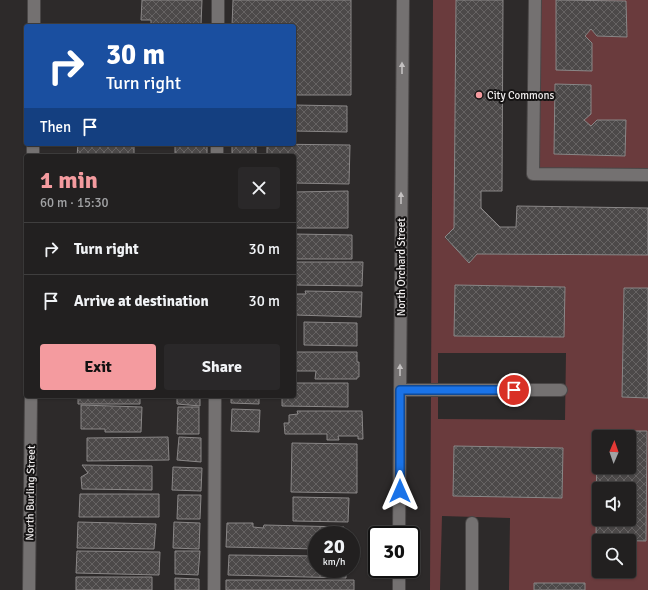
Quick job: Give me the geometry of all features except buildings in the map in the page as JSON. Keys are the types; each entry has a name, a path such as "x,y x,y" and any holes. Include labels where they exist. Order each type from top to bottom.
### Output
{"street":[{"path":"34,0 34,24"},
{"path":"218,0 218,24"},
{"name":"North Orchard Street","path":"399,526 403,0"},
{"path":"535,0 533,174 648,175"},
{"path":"400,390 561,390"},
{"name":"North Burling Street","path":"29,590 31,398"},
{"path":"214,590 215,398"},
{"path":"472,523 472,590"},
{"path":"399,578 399,590"}],"shaded area":[{"path":"433,0 456,0 454,228 445,238 469,263 477,254 648,255 648,288 624,288 622,397 648,398 648,590 585,590 534,583 534,590 509,590 510,518 442,516 440,590 430,590","holes":["455,285 565,287 563,337 454,335","438,353 566,353 565,420 438,419","454,446 563,448 562,498 453,496"]},
{"path":"535,0 557,0 648,0 648,175 533,174","holes":["557,0 626,1 627,37 597,36 591,29 585,36 592,70 556,70","555,84 591,85 591,114 584,120 591,126 597,120 626,121 625,156 554,154"]}],"place":[{"name":"City Commons","path":"479,95"}],"route":[{"path":"400,491 400,390 514,390"}]}
